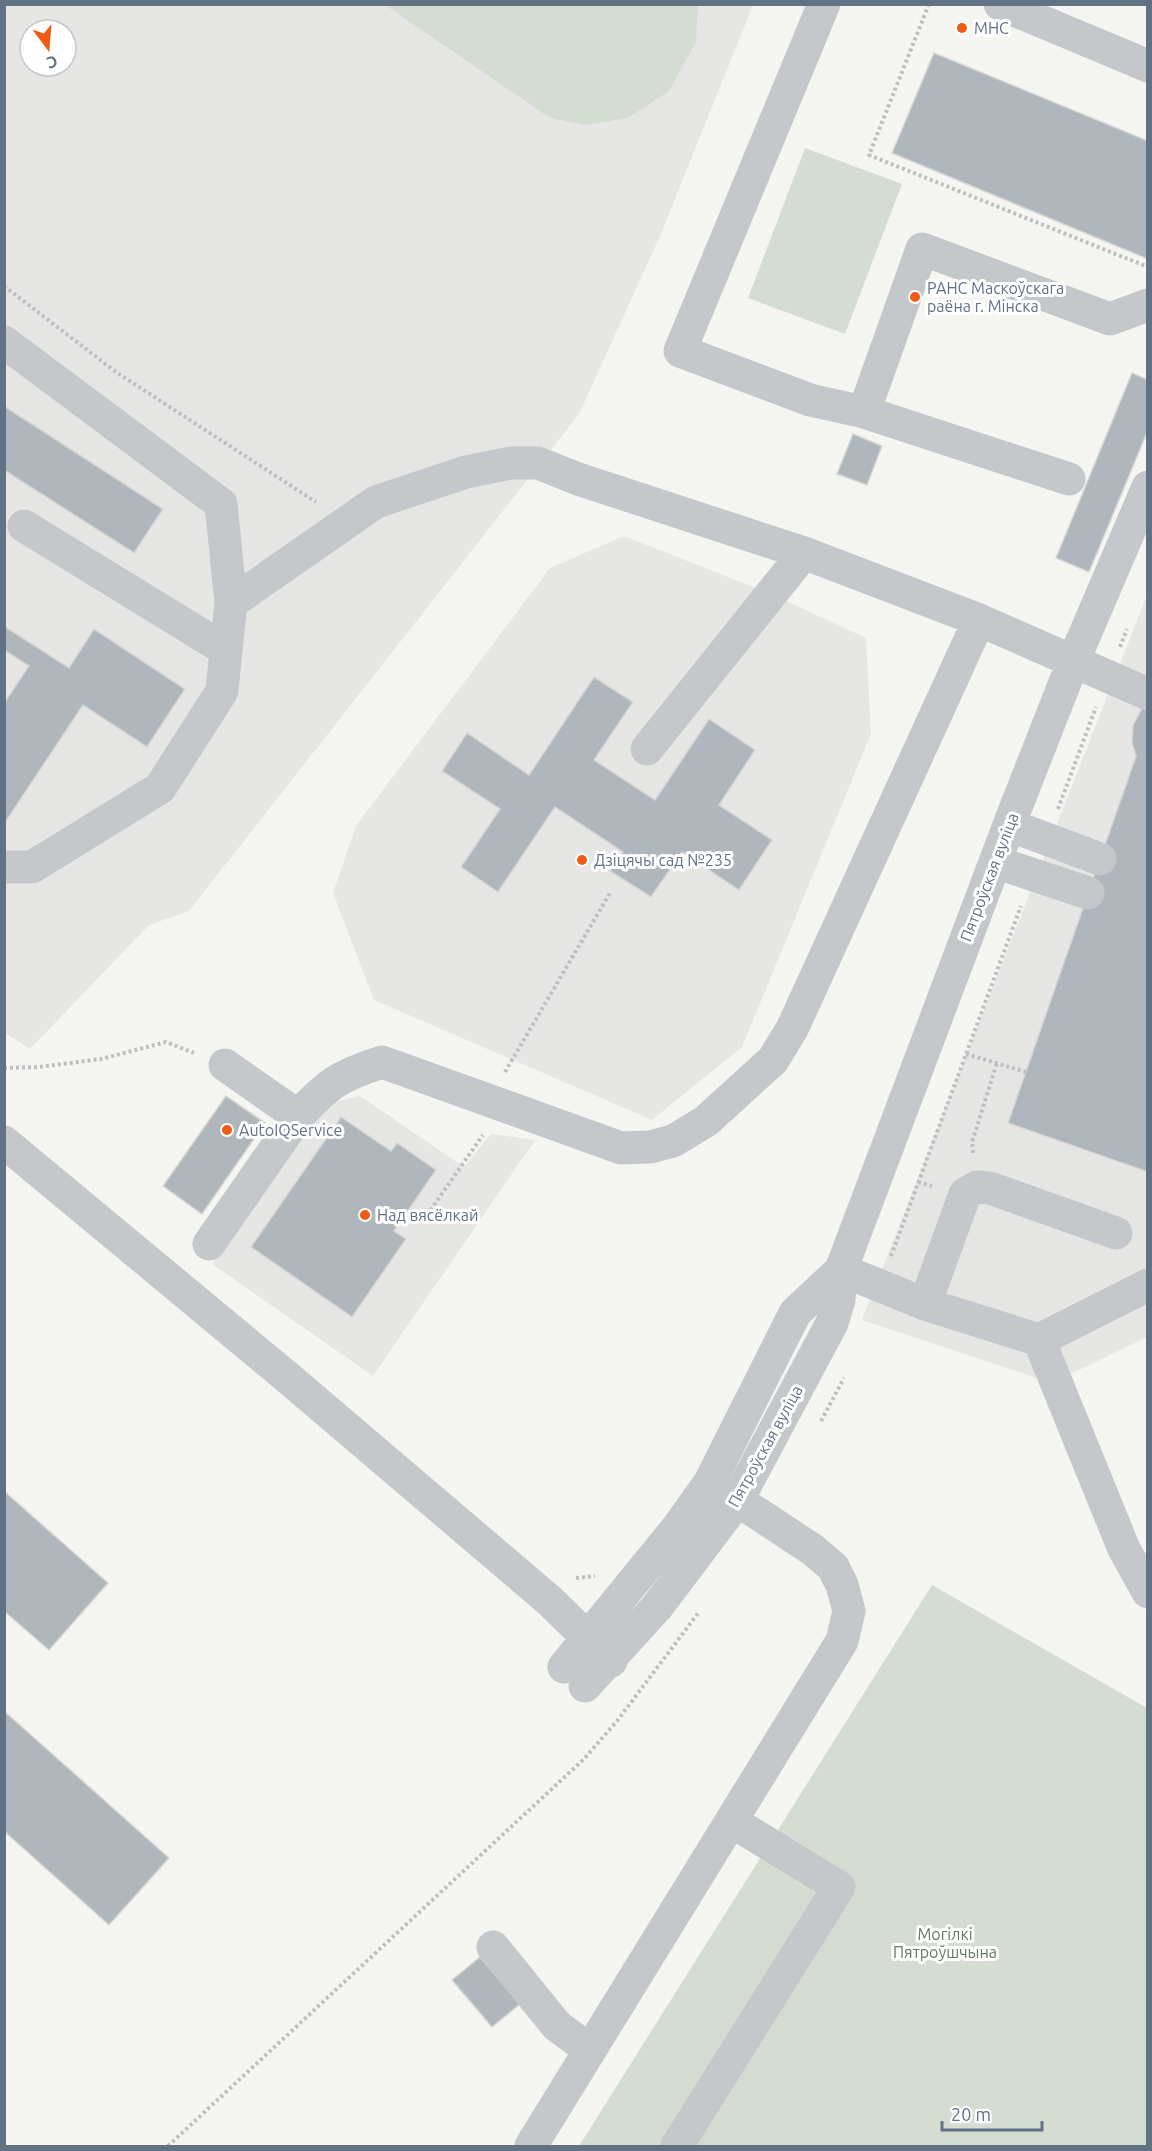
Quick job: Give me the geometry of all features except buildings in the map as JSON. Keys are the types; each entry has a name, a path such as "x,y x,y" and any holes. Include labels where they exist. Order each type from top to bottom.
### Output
{"street":[{"path":"825,4 680,351 810,400 864,412 1069,480"},
{"path":"1000,4 1148,66"},
{"path":"864,412 922,249 1110,319 1148,305"},
{"path":"4,342 221,504 231,603 222,691 160,788 32,867 4,867"},
{"path":"231,603 376,502 401,492 477,470 511,463 538,463 578,479 804,553 979,620 1148,694"},
{"name":"Пятроўская вуліца","path":"841,1270 795,1313 710,1482 678,1527 587,1638 574,1677 611,1661 657,1607 737,1501 832,1323 839,1300 841,1270 995,862 1073,662 1137,544 1148,487"},
{"path":"24,526 226,650"},
{"path":"647,749 804,553"},
{"path":"209,1244 298,1116 323,1089 346,1074 382,1062 621,1148 650,1147 673,1141 706,1121 773,1060 792,1029 979,620"},
{"path":"1009,825 1100,859"},
{"path":"995,862 1088,893"},
{"path":"225,1065 298,1116"},
{"path":"4,1142 305,1392 550,1601 611,1661"},
{"path":"925,1304 965,1194 977,1187 990,1188 1116,1233"},
{"path":"841,1270 925,1304 1039,1340 1148,1285"},
{"path":"1039,1340 1124,1549 1148,1592"},
{"path":"531,2146 842,1641 849,1611 842,1585 833,1567 813,1550 710,1482"},
{"path":"677,2146 839,1887 731,1821"},
{"path":"494,1947 557,2026 590,2050"}],"path":[{"path":"929,4 869,155 1148,267"},
{"path":"4,286 116,372 346,523"},
{"path":"1046,839 1130,622"},
{"path":"880,1286 1032,874"},
{"path":"427,1215 497,1102 610,893"},
{"path":"4,1068 39,1067 101,1059 166,1042 225,1065"},
{"path":"966,1054 1026,1072"},
{"path":"972,1142 996,1063"},
{"path":"817,1428 848,1367"},
{"path":"168,2146 584,1760 617,1721"}],"shaded area":[{"path":"4,5 753,5 661,234 579,414 189,911 149,925 30,1049 4,1032"},
{"name":"Дзіцячы сад №235","path":"624,536 771,594 866,638 871,734 742,1047 652,1120 374,1000 333,893 356,826 550,568"},
{"path":"1147,595 1147,1337 1052,1383 862,1320"},
{"name":"Над вясёлкай","path":"360,1096 464,1167 491,1134 535,1140 373,1376 212,1264 320,1113 334,1102"}],"green space":[{"path":"698,4 696,42 669,91 628,118 586,125 550,118 385,5"},
{"path":"805,148 902,184 845,334 748,298"},
{"name":"Могілкі Пятроўшчына","path":"932,1585 1147,1708 1147,2146 579,2146"}],"place":[{"name":"МНС","path":"962,28"},
{"name":"РАНС Маскоўскага раёна г. Мінска","path":"915,297"},
{"name":"Дзіцячы сад №235","path":"582,860"},
{"name":"AutoIQService","path":"227,1130"},
{"name":"Над вясёлкай","path":"365,1215"}]}
